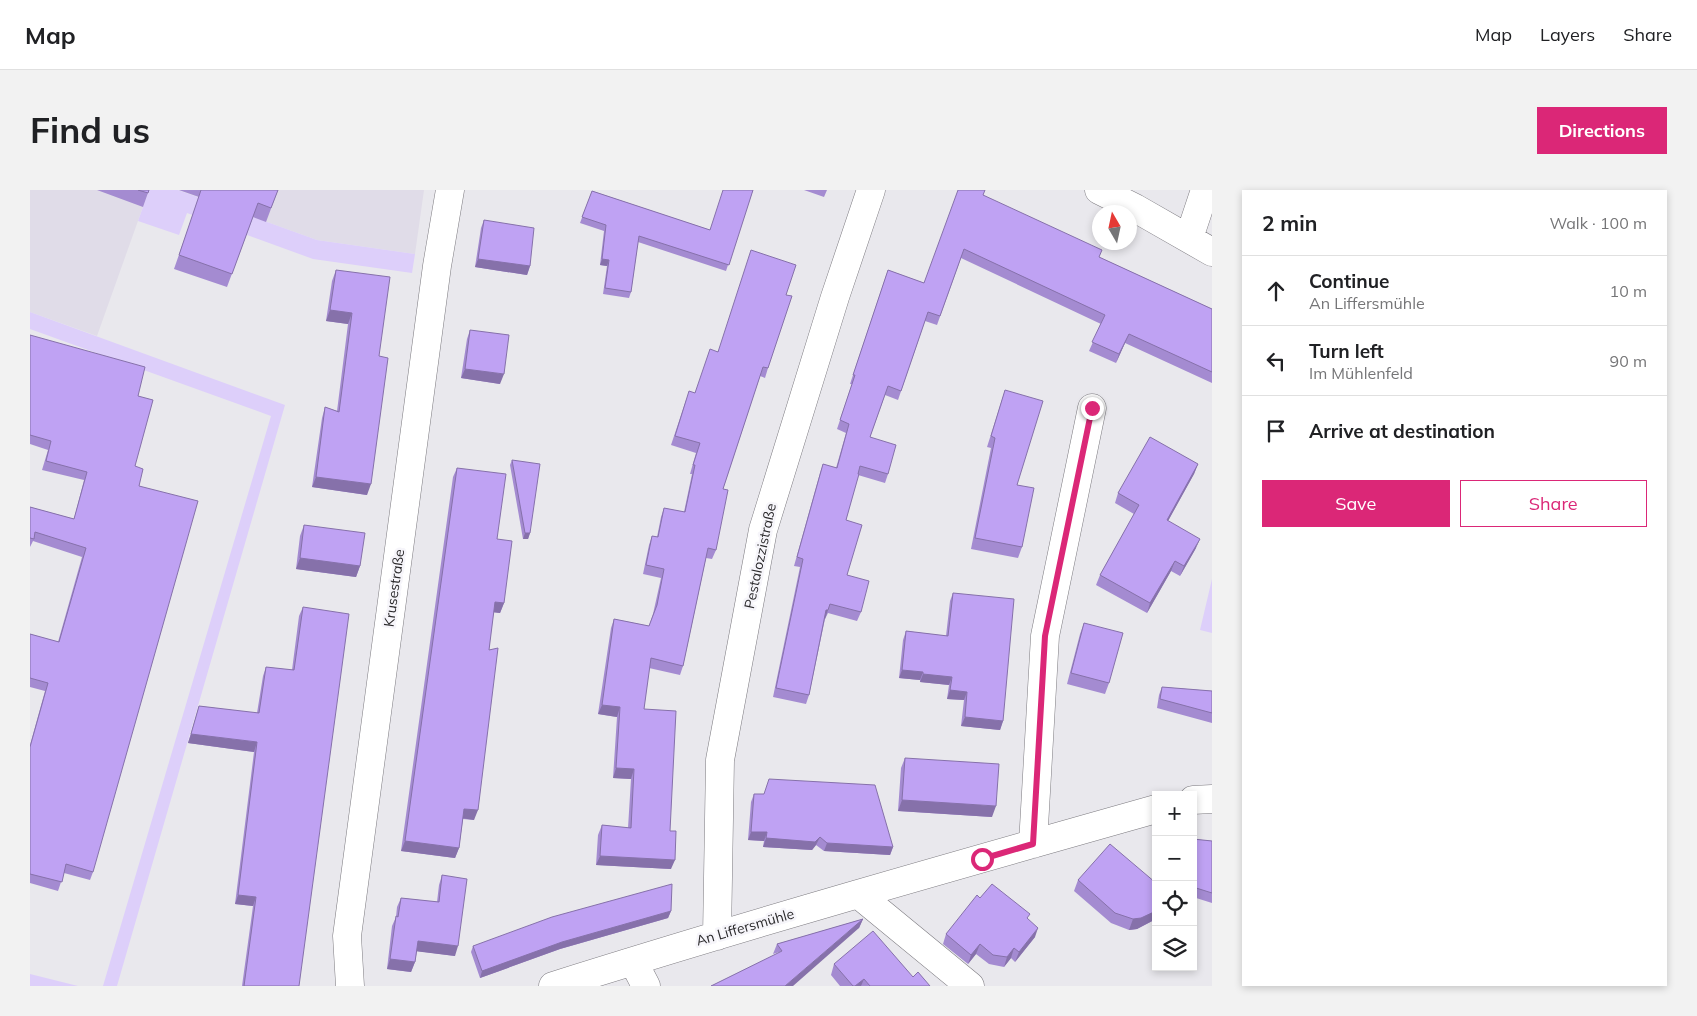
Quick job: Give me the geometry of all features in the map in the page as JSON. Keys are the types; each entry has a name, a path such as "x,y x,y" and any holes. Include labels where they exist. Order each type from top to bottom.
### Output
{"street":[{"name":"Krusestraße","path":"350,986 347,936 435,276 450,190"},
{"name":"Pestalozzistraße","path":"717,936 720,760 762,530 871,190"},
{"path":"1099,190 1212,252"},
{"path":"1189,238 1205,190"},
{"path":"1033,844 1045,636 1092,408"},
{"path":"1197,800 1212,799"},
{"name":"An Liffersmühle","path":"553,986 858,894 1152,810"},
{"path":"858,894 970,986"},
{"path":"633,961 646,986"}],"shaded area":[{"path":"30,190 149,190 97,336 30,312"},
{"path":"149,190 178,190 317,240 415,254 412,273 313,259 187,213 179,235 138,221"},
{"path":"178,190 424,190 415,254 317,240"},
{"path":"30,312 285,405 117,986 103,986 271,416 30,329"},
{"path":"1212,579 1212,633 1200,630"},
{"path":"30,974 78,986 30,986"}],"building":[{"path":"138,190 149,190 148,193"},
{"path":"201,190 278,190 271,208 258,203 232,274 179,255"},
{"path":"723,190 753,190 729,265 639,236 631,292 605,288 609,260 602,259 606,225 582,217 592,191 710,230"},
{"path":"958,190 985,190 983,195 1092,245 1092,250 1102,250 1099,257 1212,309 1212,372 1129,334 1119,354 1092,342 1105,315 964,249 940,316 928,312 901,391 888,386 870,437 896,445 888,474 860,466 846,520 862,525 847,575 869,581 861,612 830,604 828,610 826,610 809,695 776,688 803,559 797,557 823,464 837,468 849,424 840,420 888,270 924,283"},
{"path":"484,220 534,228 530,266 478,259"},
{"path":"751,250 796,265 786,295 792,296 768,368 763,367 723,489 728,490 716,550 708,548 683,666 651,658 644,709 676,711 670,831 676,831 675,860 600,856 602,825 631,828 634,769 616,768 620,707 602,705 614,619 649,626 657,605 664,569 646,565 652,536 658,537 664,508 685,512 695,465 693,465 700,443 675,436 689,391 695,393 710,349 718,352"},
{"path":"336,270 390,277 379,356 388,358 371,484 316,477 325,407 339,412 352,313 330,310"},
{"path":"470,330 509,335 504,374 465,369"},
{"path":"30,335 145,367 138,396 153,400 135,466 143,469 139,486 198,501 93,872 66,864 62,882 30,874 30,747 48,683 30,678 30,634 59,642 86,548 35,532 34,539 30,538 30,507 74,519 87,472 46,461 51,441 30,435"},
{"path":"1005,390 1043,401 1017,485 1034,488 1022,547 975,538 995,438 991,436"},
{"path":"1150,437 1198,464 1167,520 1200,539 1184,566 1175,561 1150,603 1100,575 1139,505 1118,493"},
{"path":"512,460 540,464 530,533 525,533"},
{"path":"457,468 506,474 497,539 512,541 504,603 495,602 489,650 498,648 478,810 464,809 459,848 405,841"},
{"path":"304,525 365,533 360,566 300,558"},
{"path":"953,593 1014,599 1003,721 965,717 967,692 950,690 952,677 902,670 906,631 948,636"},
{"path":"303,607 349,614 299,986 244,986 256,897 238,895 257,742 191,734 199,706 259,713 266,667 294,670"},
{"path":"1084,623 1123,633 1109,683 1071,673"},
{"path":"1162,687 1212,691 1212,713 1160,699"},
{"path":"905,758 999,764 996,806 902,800"},
{"path":"769,779 875,785 893,847 827,843 820,837 815,842 766,838 767,832 751,832 754,794 764,794"},
{"path":"1197,839 1212,841 1212,893 1197,888"},
{"path":"1110,844 1152,880 1152,913 1141,918 1133,919 1115,913 1078,880"},
{"path":"442,875 467,879 458,946 418,941 415,962 390,959 396,916 398,917 401,898 439,902"},
{"path":"672,884 671,911 562,942 482,971 473,946 552,917"},
{"path":"992,884 1030,914 1027,918 1038,928 1019,952 1014,948 1007,957 993,955 980,944 971,955 946,934 977,895 980,898"},
{"path":"863,919 785,986 711,986 782,951 777,944"},
{"path":"873,931 913,977 918,972 930,986 870,986 864,979 853,986 834,964"}],"route":[{"path":"982,859 1033,844 1045,636 1092,408"}]}
